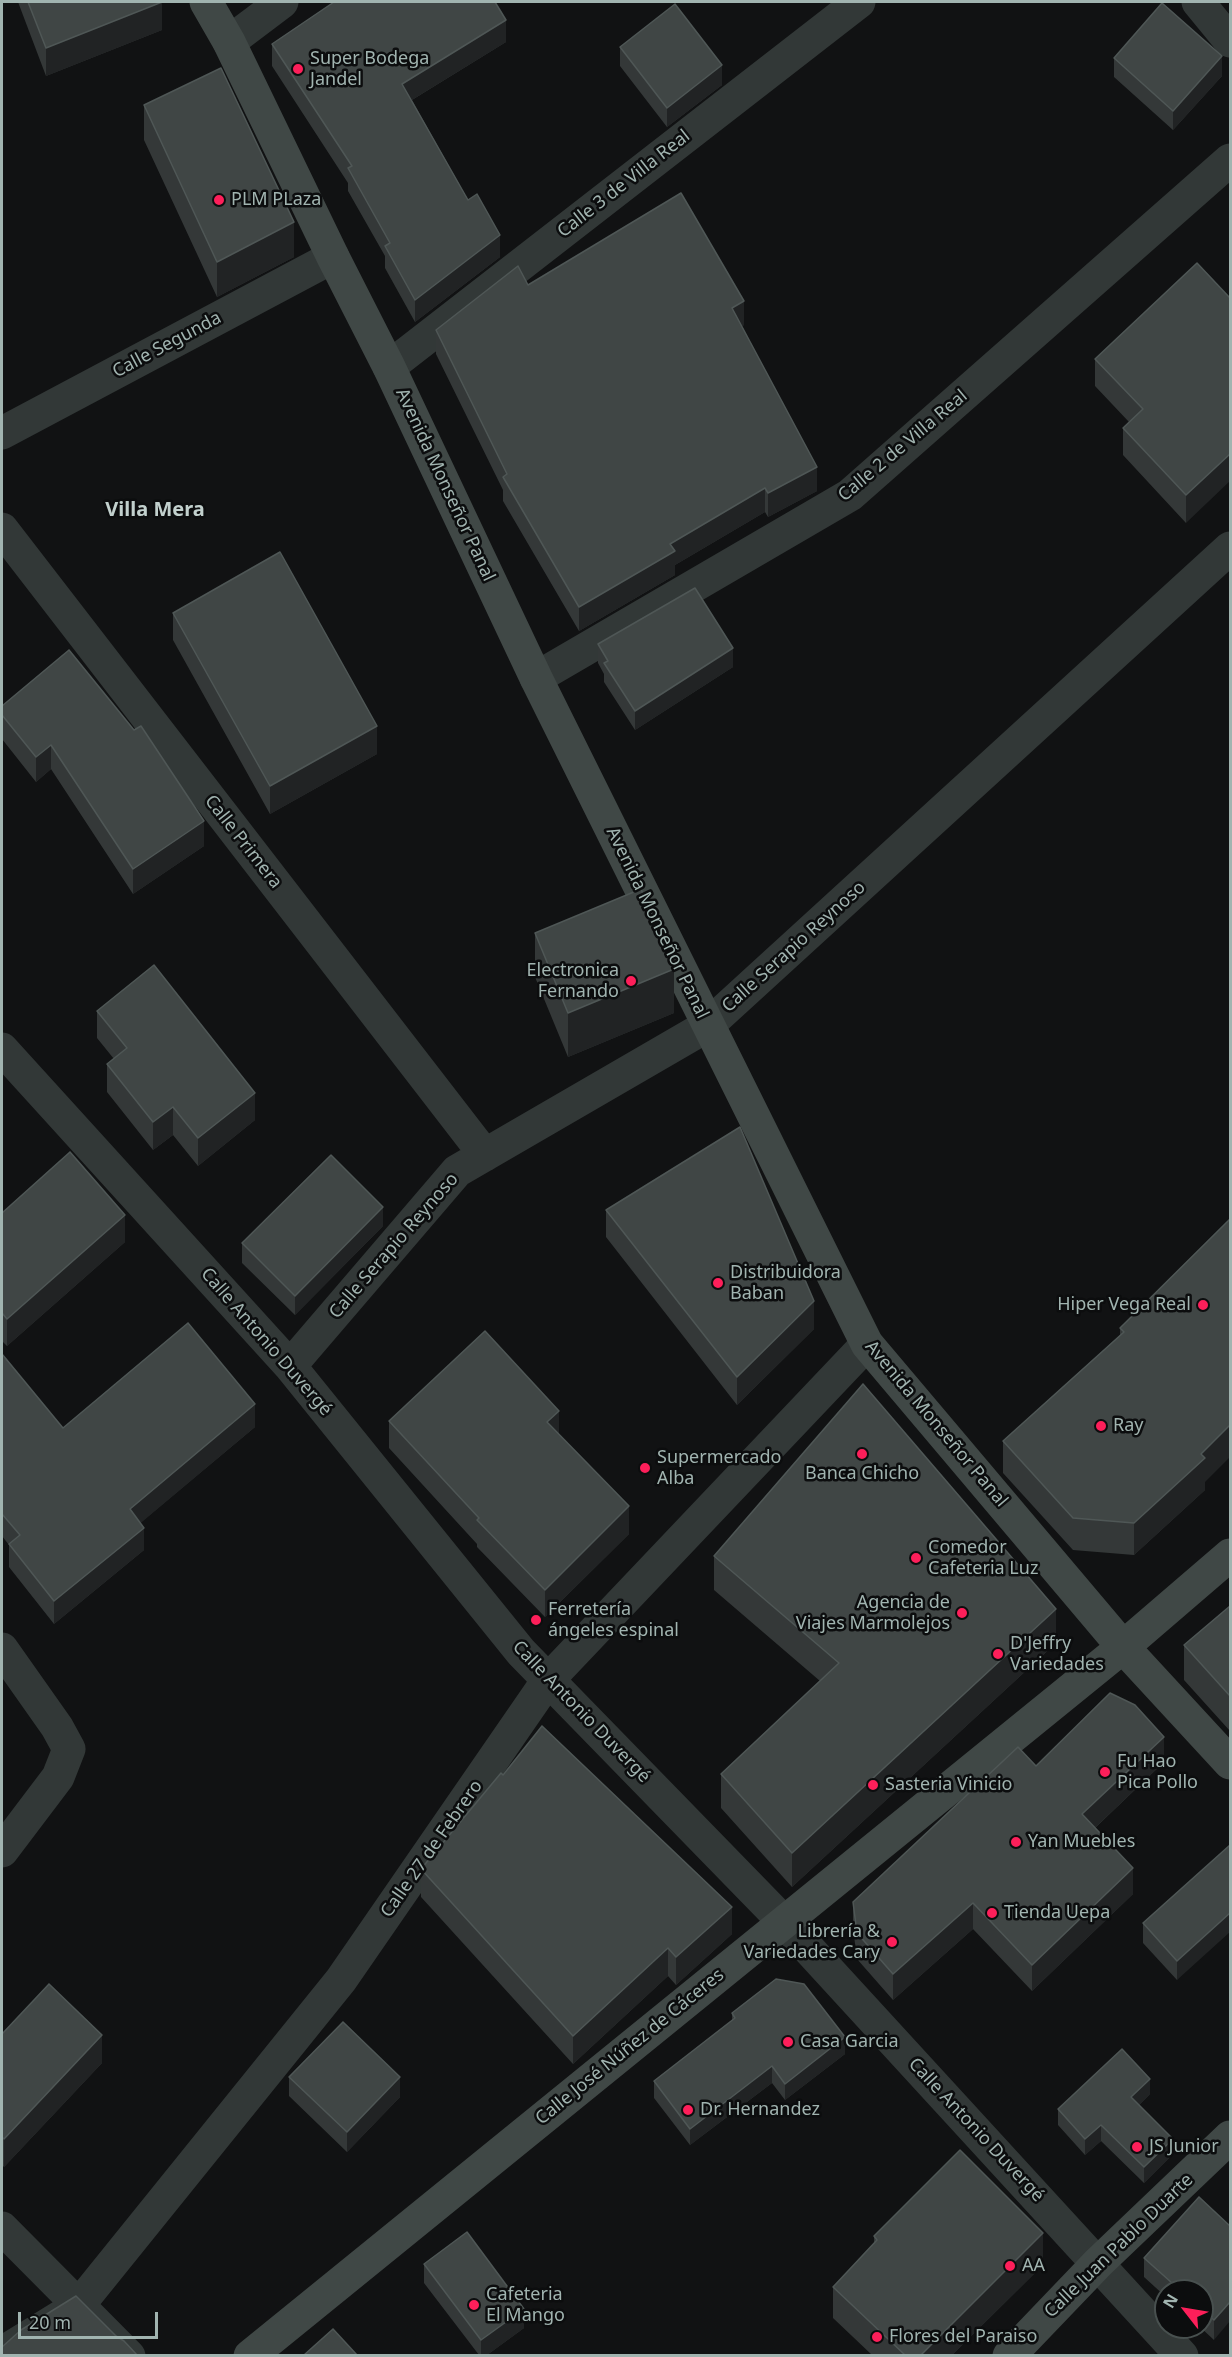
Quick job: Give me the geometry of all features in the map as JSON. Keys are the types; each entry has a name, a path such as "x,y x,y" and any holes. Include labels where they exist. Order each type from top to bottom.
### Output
{"main road":[{"name":"Avenida Monseñor Panal","path":"206,2 230,42 333,257 389,367 536,678 867,1344 1123,1647 1230,1762"},
{"name":"Calle José Núñez de Cáceres","path":"250,2355 1123,1647 1230,1555"},
{"name":"Calle Juan Pablo Duarte","path":"1009,2355 1098,2263 1230,2138"}],"street":[{"path":"230,42 282,2"},
{"name":"Calle 3 de Villa Real","path":"389,367 859,2"},
{"path":"1198,2 1230,41"},
{"name":"Calle 2 de Villa Real","path":"536,678 850,495 1230,160"},
{"name":"Calle Segunda","path":"2,433 333,257"},
{"name":"Calle Primera","path":"2,529 485,1155"},
{"name":"Calle Serapio Reynoso","path":"290,1366 457,1171 707,1026 1230,548"},
{"name":"Calle Antonio Duvergé","path":"2,1049 290,1366 521,1652 784,1922 1182,2355"},
{"name":"Calle 27 de Febrero","path":"2,2353 78,2306 341,1980 548,1680 867,1344"},
{"path":"2,1649 57,1727 69,1749 58,1777 2,1851"},
{"path":"2,2228 129,2355"}],"building":[{"path":"28,2 162,2 46,48"},
{"path":"334,2 495,2 506,20 402,84 468,200 477,194 500,235 415,300 385,246 390,243 348,168 352,166 272,44"},
{"path":"1162,3 1222,56 1173,111 1114,58"},
{"path":"675,4 722,65 667,108 620,47"},
{"name":"PLM PLaza","path":"221,68 294,222 217,262 144,105"},
{"path":"681,193 744,301 732,308 817,467 768,493 765,488 670,544 675,551 579,607 503,477 507,474 436,330 518,266 528,285"},
{"path":"1197,263 1230,298 1230,454 1186,495 1123,428 1143,409 1095,359"},
{"path":"280,552 377,726 270,786 173,613"},
{"path":"695,588 733,648 635,711 604,663 608,661 598,644"},
{"path":"69,650 134,730 141,726 204,821 133,869 51,745 36,757 2,715 2,706"},
{"path":"641,889 674,969 568,1013 535,933"},
{"path":"154,965 255,1093 198,1138 173,1107 153,1122 107,1064 127,1048 97,1011"},
{"name":"Distribuidora Baban","path":"740,1127 814,1301 737,1377 606,1210"},
{"path":"70,1152 125,1215 7,1319 2,1313 2,1213"},
{"path":"331,1155 383,1207 295,1296 242,1243"},
{"path":"1230,1219 1230,1425 1201,1454 1205,1458 1134,1523 1073,1518 1003,1441 1124,1332 1120,1328"},
{"path":"188,1323 255,1404 130,1509 144,1528 54,1601 9,1544 20,1535 2,1514 2,1354 63,1428"},
{"path":"485,1331 559,1411 547,1422 629,1506 545,1590 477,1520 479,1518 389,1421"},
{"path":"863,1384 1056,1609 792,1853 721,1774 839,1663 714,1556"},
{"path":"1230,1606 1230,1696 1184,1645"},
{"path":"1110,1693 1135,1705 1164,1737 1082,1814 1133,1868 1032,1965 973,1903 893,1974 857,1933 853,1902 1018,1747 1036,1766"},
{"path":"542,1726 732,1907 676,1957 668,1948 573,2036 421,1869 501,1773 503,1775"},
{"path":"1230,1845 1230,1913 1177,1961 1143,1923"},
{"path":"776,1979 804,1984 845,2037 785,2084 772,2066 690,2129 654,2081 735,2018 732,2013"},
{"path":"49,1984 102,2035 4,2139 2,2137 2,2034"},
{"path":"343,2022 400,2077 347,2132 289,2077"},
{"path":"1122,2049 1150,2079 1131,2097 1173,2139 1144,2167 1101,2125 1085,2139 1058,2109"},
{"path":"960,2150 1043,2233 921,2355 905,2355 833,2287 877,2240 874,2236"},
{"path":"1199,2197 1230,2226 1230,2302 1214,2320 1214,2279 1168,2279 1144,2258"},
{"name":"Cafeteria El Mango","path":"467,2232 524,2309 481,2340 424,2264"},
{"path":"76,2296 137,2355 2,2355 2,2347 21,2330"},
{"path":"333,2329 357,2355 304,2355"}],"place":[{"name":"Super Bodega Jandel","path":"298,69"},
{"name":"PLM PLaza","path":"219,200"},
{"name":"Electronica Fernando","path":"631,981"},
{"name":"Distribuidora Baban","path":"718,1283"},
{"name":"Hiper Vega Real","path":"1203,1305"},
{"name":"Ray","path":"1101,1426"},
{"name":"Banca Chicho","path":"862,1454"},
{"name":"Supermercado Alba","path":"645,1468"},
{"name":"Comedor Cafeteria Luz","path":"916,1558"},
{"name":"Agencia de Viajes Marmolejos","path":"962,1613"},
{"name":"Ferretería ángeles espinal","path":"536,1620"},
{"name":"D'Jeffry Variedades","path":"998,1654"},
{"name":"Fu Hao Pica Pollo","path":"1105,1772"},
{"name":"Sasteria Vinicio","path":"873,1785"},
{"name":"Yan Muebles","path":"1016,1842"},
{"name":"Tienda Uepa","path":"992,1913"},
{"name":"Librería & Variedades Cary","path":"892,1942"},
{"name":"Casa Garcia","path":"788,2042"},
{"name":"Dr. Hernandez","path":"688,2110"},
{"name":"JS Junior","path":"1137,2147"},
{"name":"AA","path":"1010,2266"},
{"name":"Cafeteria El Mango","path":"474,2305"},
{"name":"Flores del Paraiso","path":"877,2337"}],"district":[{"name":"Villa Mera","path":"155,510"}]}
